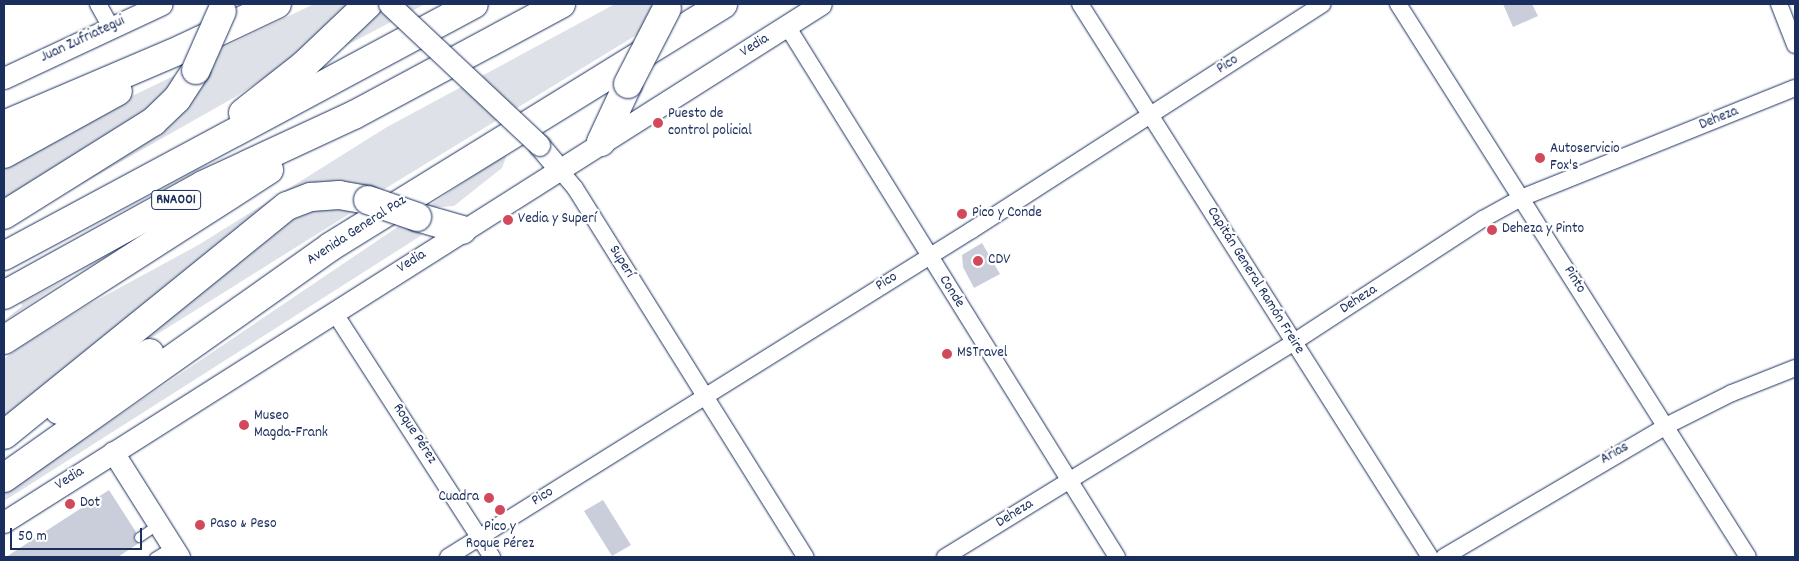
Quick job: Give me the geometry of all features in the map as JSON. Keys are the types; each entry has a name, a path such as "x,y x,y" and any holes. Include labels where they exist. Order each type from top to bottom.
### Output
{"highway":[{"path":"4,154 189,59 277,4"},
{"path":"184,159 304,65 368,4"},
{"name":"RNA001","path":"4,256 474,4"},
{"name":"RNA001","path":"4,295 203,185 354,115 561,4"},
{"name":"Avenida General Paz","path":"4,478 55,440 330,247 723,4"},
{"path":"601,142 628,84 669,6"},
{"path":"4,215 153,122 177,99 189,59 223,7"},
{"path":"4,125 189,59"},
{"path":"4,340 354,115"},
{"path":"4,435 287,206 311,197 339,195 368,200 462,230"},
{"path":"4,441 29,429 283,270 330,247"},
{"path":"4,471 55,440"}],"street":[{"path":"98,4 111,27"},
{"name":"Juan Zufriategui","path":"4,78 162,4"},
{"name":"Superí","path":"389,4 539,145 575,188 806,557"},
{"name":"Vedia","path":"4,522 821,4"},
{"name":"Capitán General Ramón Freire","path":"1080,4 1430,557"},
{"name":"Pico","path":"448,557 1150,116 1323,4"},
{"name":"Pinto","path":"1398,4 1748,557"},
{"path":"1779,4 1795,45"},
{"name":"Conde","path":"787,26 1116,557"},
{"name":"Deheza","path":"945,557 1294,342 1483,219 1521,198 1795,88"},
{"name":"Roque Pérez","path":"334,312 492,557"},
{"name":"Arias","path":"1444,557 1666,426 1732,393 1795,368"},
{"path":"113,452 176,552"}],"lane":[{"path":"139,537 158,524"},
{"path":"154,557 176,552"}],"shaded area":[{"path":"314,4 359,4 301,54 235,97 4,228 41,202 212,53"},
{"path":"382,4 425,4 336,51"},
{"path":"615,4 659,4 643,31 378,193 326,183 4,419 4,359 19,348 88,305 200,244 387,127"},
{"path":"180,73 163,99 145,115 4,205 4,168 132,96"},
{"path":"508,152 502,168 454,206 426,208"},
{"path":"310,208 357,209 105,367 268,233"},
{"path":"402,224 422,235 4,501 4,493"},
{"path":"71,277 4,321 22,306 21,303"}],"building":[{"path":"1503,4 1532,4 1538,16 1513,27"},
{"name":"CDV","path":"982,243 1000,274 974,288 963,267 962,255"},
{"path":"109,490 136,532 134,540 139,543 118,557 6,557"},
{"path":"603,500 631,545 612,556 584,511"}],"place":[{"name":"Puesto de control policial","path":"658,123"},
{"name":"Autoservicio Fox's","path":"1540,158"},
{"name":"Pico y Conde","path":"962,214"},
{"name":"Vedia y Superí","path":"508,220"},
{"name":"Deheza y Pinto","path":"1492,230"},
{"name":"CDV","path":"978,261"},
{"name":"MSTravel","path":"947,354"},
{"name":"Museo Magda-Frank","path":"244,425"},
{"name":"Cuadra","path":"489,498"},
{"name":"Dot","path":"70,504"},
{"name":"Pico y Roque Pérez","path":"500,510"},
{"name":"Paso & Peso","path":"200,525"}]}
